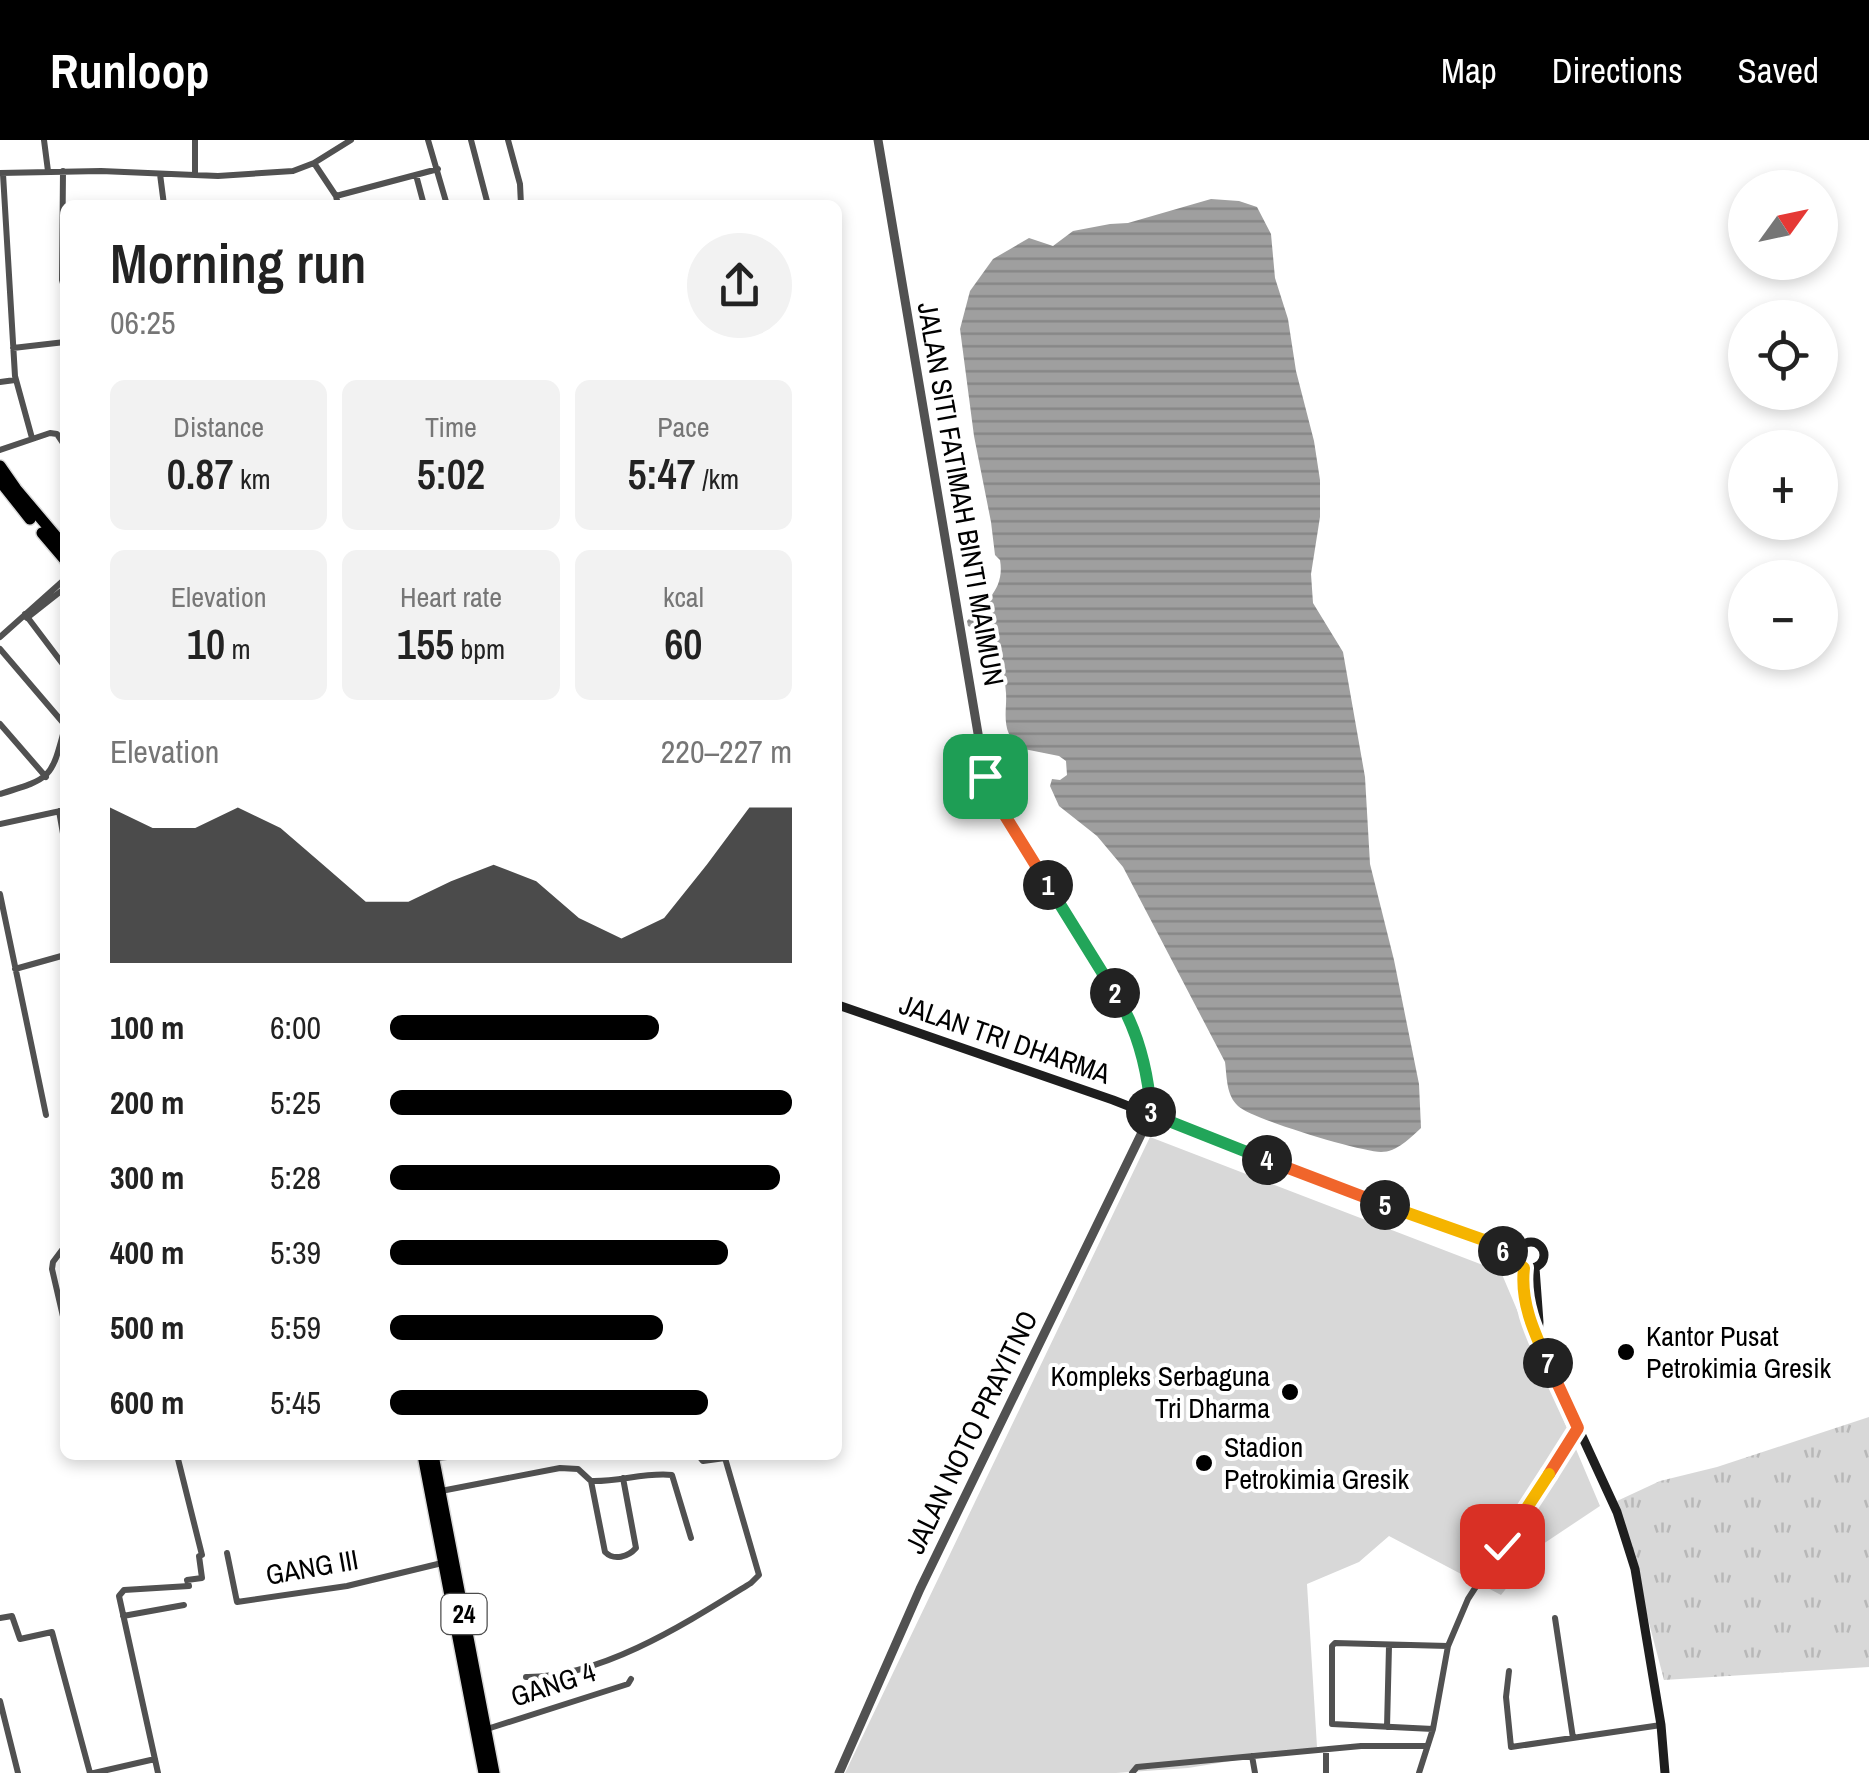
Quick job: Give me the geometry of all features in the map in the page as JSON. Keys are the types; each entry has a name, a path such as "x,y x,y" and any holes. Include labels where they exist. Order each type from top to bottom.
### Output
{"highway":[{"path":"0,466 60,541"},
{"path":"0,481 60,554"},
{"name":"24","path":"431,1460 443,1563 484,1773"},
{"name":"24","path":"435,1492 494,1773"}],"main road":[{"name":"JALAN TRI DHARMA","path":"842,1007 1151,1114 1319,1181 1495,1244 1526,1267"},
{"path":"1526,1267 1542,1262 1543,1252 1536,1243 1524,1244 1517,1253 1526,1267 1539,1322 1537,1340 1618,1512 1635,1569 1661,1724 1664,1773"},
{"name":"JALAN TRI DHARMA","path":"1495,1244 1524,1244"}],"street":[{"path":"44,140 48,171"},
{"path":"195,140 195,175"},
{"path":"325,140 328,154"},
{"path":"32,438 15,380 4,282 2,174 101,170 195,175 293,172 351,140"},
{"path":"428,140 446,200"},
{"path":"471,140 487,200"},
{"path":"508,140 521,200"},
{"name":"JALAN SITI FATIMAH BINTI MAIMUN","path":"878,140 985,776 996,801 1127,1012 1139,1048 1151,1114"},
{"path":"314,163 337,200"},
{"path":"336,196 438,170"},
{"path":"63,172 63,200"},
{"path":"160,174 163,200"},
{"path":"416,175 423,200"},
{"path":"13,348 60,343"},
{"path":"0,382 15,380"},
{"path":"0,450 50,433 60,439"},
{"path":"25,617 60,583"},
{"path":"0,637 60,592"},
{"path":"25,617 60,661"},
{"path":"0,648 60,720"},
{"path":"0,724 46,777"},
{"path":"0,794 46,777 60,743"},
{"path":"0,824 60,811"},
{"path":"0,894 46,1116"},
{"path":"15,969 60,956"},
{"name":"JALAN NOTO PRAYITNO","path":"839,1773 920,1589 1151,1114"},
{"path":"60,1252 52,1262 60,1304"},
{"path":"1419,1773 1433,1729 1448,1646 1468,1599 1578,1428"},
{"path":"158,1773 118,1596 122,1591 189,1586 188,1580 202,1578 202,1555 178,1460"},
{"path":"526,1677 554,1676 612,1658 683,1625 751,1583 759,1574 726,1460"},
{"path":"435,1492 571,1467 591,1481 605,1552 616,1558 636,1548 623,1478"},
{"path":"591,1481 657,1473 672,1475 691,1538"},
{"name":"GANG III","path":"227,1553 238,1602 347,1586 443,1563"},
{"path":"123,1616 184,1605"},
{"path":"0,1618 12,1616 20,1639 52,1632 92,1773 154,1759"},
{"path":"1555,1618 1573,1738"},
{"path":"1433,1729 1332,1724 1332,1646 1448,1646"},
{"path":"1387,1727 1389,1646"},
{"path":"1509,1671 1506,1698 1511,1748 1661,1724"},
{"name":"GANG 4","path":"486,1730 628,1684 631,1679"},
{"path":"0,1701 18,1773"},
{"path":"1132,1773 1137,1766 1146,1765 1361,1746 1427,1746"},
{"path":"1326,1751 1326,1773"},
{"path":"1252,1756 1255,1773"},
{"path":"1192,1763 1194,1773"}],"green space":[{"name":"Kompleks Serbaguna Tri Dharma","path":"1150,1137 1501,1272 1600,1506 1540,1546 1501,1595 1389,1536 1359,1562 1307,1584 1317,1747 1188,1768 1116,1773 845,1773"},
{"path":"1869,1417 1869,1667 1664,1680 1617,1501 1660,1481 1717,1467"}],"shaded area":[{"path":"1211,199 1257,207 1271,234 1275,278 1288,319 1296,371 1314,441 1320,517 1311,574 1313,603 1343,652 1365,777 1370,864 1419,1084 1421,1128 1403,1144 1387,1151 1370,1151 1307,1134 1247,1112 1234,1102 1225,1062 1123,867 1097,836 1059,806 1050,786 1052,779 1060,780 1067,775 1066,761 1019,748 1011,738 1006,724 1005,678 998,643 995,636 968,626 967,621 997,587 1001,570 974,436 960,329 970,291 993,259 1029,238 1053,246 1073,231 1128,223"}],"place":[{"name":"Kantor Pusat Petrokimia Gresik","path":"1626,1352"},
{"name":"Kompleks Serbaguna Tri Dharma","path":"1290,1392"},
{"name":"Stadion Petrokimia Gresik","path":"1204,1463"}],"route":[{"path":"985,776 996,801 1127,1012 1139,1048 1151,1114 1319,1181 1495,1244 1524,1268 1522,1282 1528,1320 1578,1428 1502,1546"}]}
